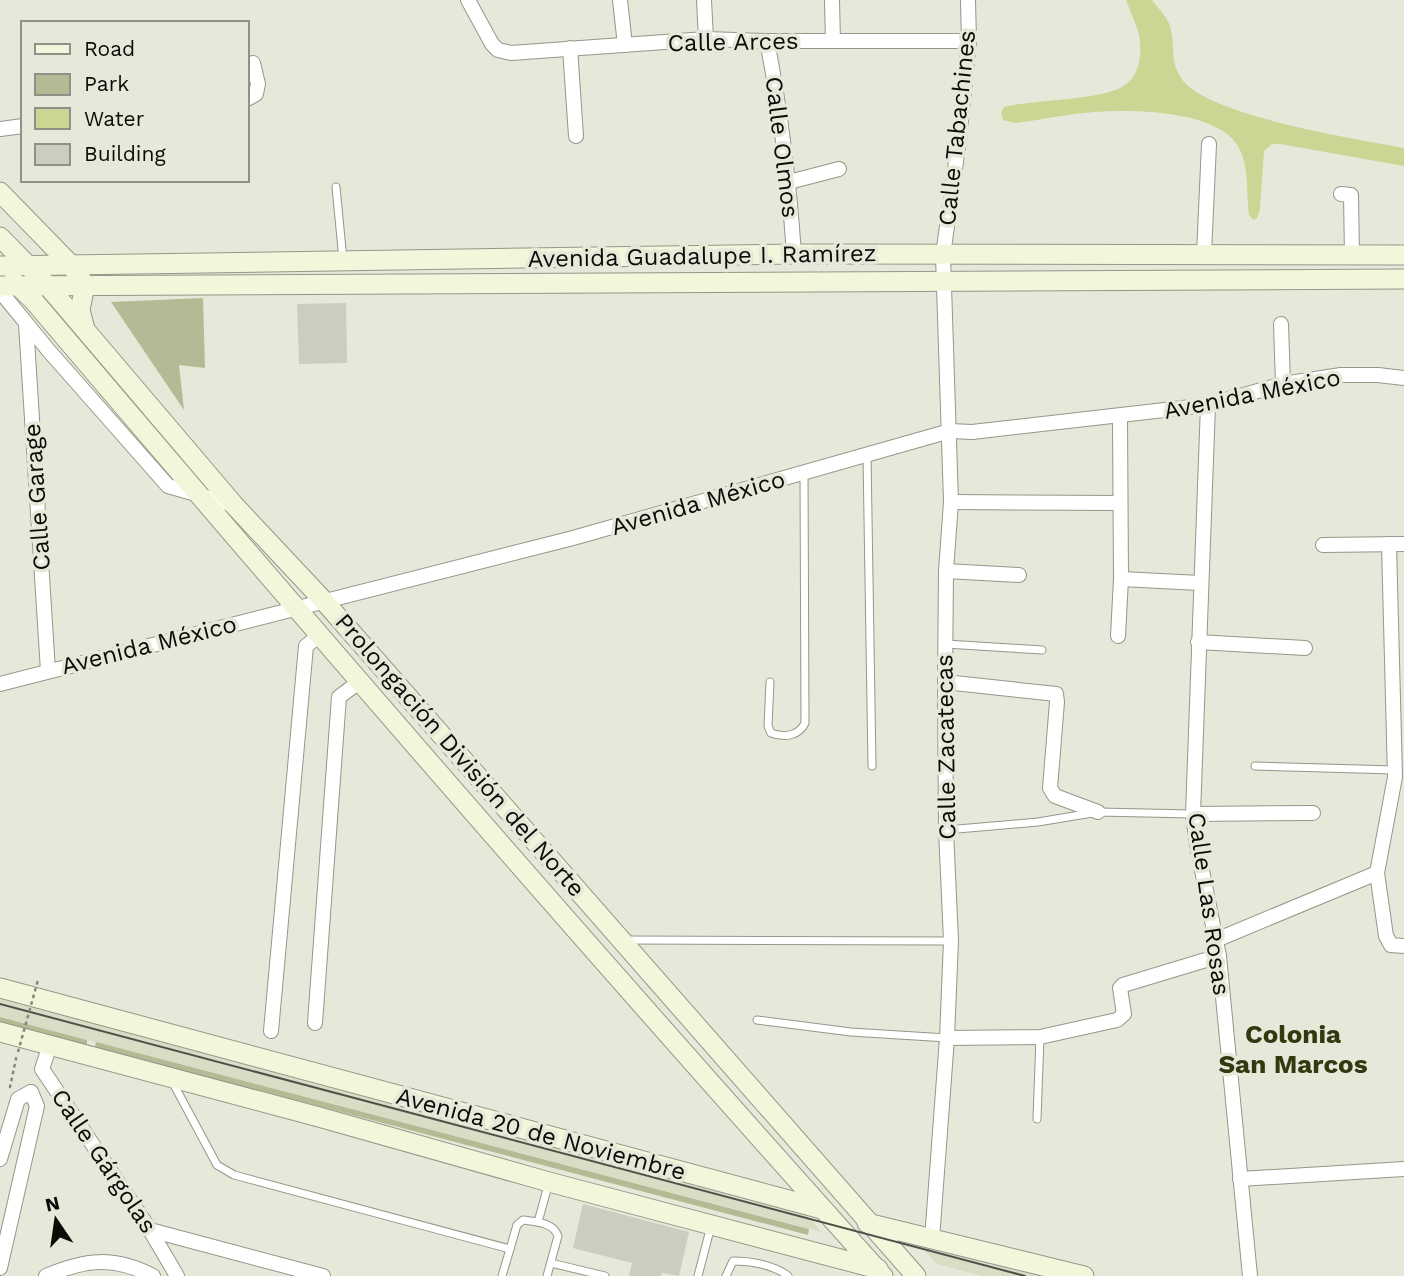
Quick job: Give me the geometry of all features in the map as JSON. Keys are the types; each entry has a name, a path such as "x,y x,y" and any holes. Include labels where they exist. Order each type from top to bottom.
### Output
{"main road":[{"path":"0,192 78,285 85,330"},
{"path":"0,206 63,265"},
{"name":"Prolongación División del Norte","path":"0,237 47,285 234,505 323,600 916,1276"},
{"name":"Avenida Guadalupe I. Ramírez","path":"0,267 794,254 1404,255"},
{"name":"Prolongación División del Norte","path":"0,267 6,287 33,300 359,682 880,1272"},
{"name":"Avenida Guadalupe I. Ramírez","path":"6,287 1404,279"},
{"name":"Avenida 20 de Noviembre","path":"0,988 868,1223 1084,1276"},
{"name":"Avenida 20 de Noviembre","path":"0,1032 880,1272 903,1276"}],"street":[{"name":"Calle Arces","path":"468,0 492,44 498,50 511,53 706,38 767,41 969,41"},
{"path":"620,0 625,45"},
{"path":"704,0 706,38"},
{"path":"832,0 833,41"},
{"name":"Calle Tabachines","path":"943,255 969,41 968,0"},
{"name":"Calle Olmos","path":"767,41 789,182 794,254"},
{"path":"569,48 576,136"},
{"path":"248,98 256,94 258,84 253,62"},
{"path":"0,129 21,127"},
{"path":"1204,254 1209,144"},
{"path":"789,182 839,169"},
{"path":"1341,194 1351,195 1352,255"},
{"name":"Calle Zacatecas","path":"932,1239 947,1038 951,941 946,830 945,645 946,571 951,502 943,255"},
{"path":"6,287 26,324 168,486 234,505"},
{"name":"Calle Garage","path":"26,324 48,671"},
{"path":"1281,324 1283,384"},
{"name":"Avenida México","path":"0,684 572,538 950,431 972,432 1208,405 1283,384 1340,375 1378,374 1404,378"},
{"name":"Calle Las Rosas","path":"1208,405 1193,814 1219,956 1250,1276"},
{"path":"1118,636 1121,579 1120,417"},
{"path":"951,502 1120,503"},
{"path":"1323,545 1396,544 1398,774 1377,873 1386,936 1397,945"},
{"path":"946,571 1019,575"},
{"path":"1121,579 1200,583"},
{"path":"271,1031 306,646 320,635"},
{"path":"1198,642 1305,648"},
{"path":"315,1023 339,697 359,682"},
{"path":"945,682 1056,694 1050,788 1055,796 1098,812"},
{"path":"1193,814 1313,813"},
{"path":"1216,940 1377,873"},
{"path":"947,1038 1040,1037 1117,1020 1124,1014 1120,995 1123,985 1219,956"},
{"name":"Calle Gárgolas","path":"50,1045 42,1069 150,1230 177,1276"},
{"path":"0,1158 19,1099 32,1092 42,1069"},
{"path":"0,1268 37,1107 32,1092"},
{"path":"1240,1180 1404,1170"},
{"path":"150,1230 323,1276"},
{"path":"46,1276 68,1266 101,1262 131,1265 153,1276"}],"lane":[{"path":"336,187 343,261"},
{"path":"867,454 873,766"},
{"path":"770,682 768,726 771,733 793,735 802,730 805,723 804,472"},
{"path":"945,645 1042,650"},
{"path":"1255,766 1398,774"},
{"path":"946,830 1038,822 1098,812 1193,814"},
{"path":"623,940 951,941"},
{"path":"757,1020 851,1032 947,1038"},
{"path":"1037,1119 1040,1037"},
{"path":"170,1079 217,1166 233,1175 510,1249"},
{"path":"538,1222 549,1182"},
{"path":"502,1276 517,1224 523,1220 551,1226 556,1231 558,1236 547,1276"},
{"path":"698,1276 711,1224"},
{"path":"726,1276 733,1261 788,1276"},
{"path":"551,1263 605,1276"}],"path":[{"path":"10,1087 38,981"}],"shaded area":[{"path":"0,998 803,1211 822,1232 0,1017"},
{"path":"917,1243 1051,1276 982,1276 937,1264"}],"green space":[{"path":"203,298 205,368 179,365 184,410 111,302"},
{"path":"0,1017 87,1040 87,1045 0,1022"},
{"path":"96,1042 809,1229 808,1235 95,1047"}],"water":[{"path":"1126,0 1152,0 1167,19 1178,72 1196,92 1220,104 1284,124 1404,148 1404,166 1272,144 1264,151 1260,209 1254,220 1249,215 1244,159 1236,143 1225,132 1209,124 1170,114 1128,111 1084,113 1015,123 1003,120 1001,112 1004,107 1085,97 1125,85 1137,69 1140,48 1138,31"}],"building":[{"path":"346,303 347,363 299,364 297,304"},
{"path":"583,1204 689,1232 679,1276 662,1273 661,1276 629,1276 632,1263 573,1248"}],"tram line":[{"path":"0,1004 1025,1276"}],"district":[{"name":"Colonia San Marcos","path":"1293,1049"}]}
